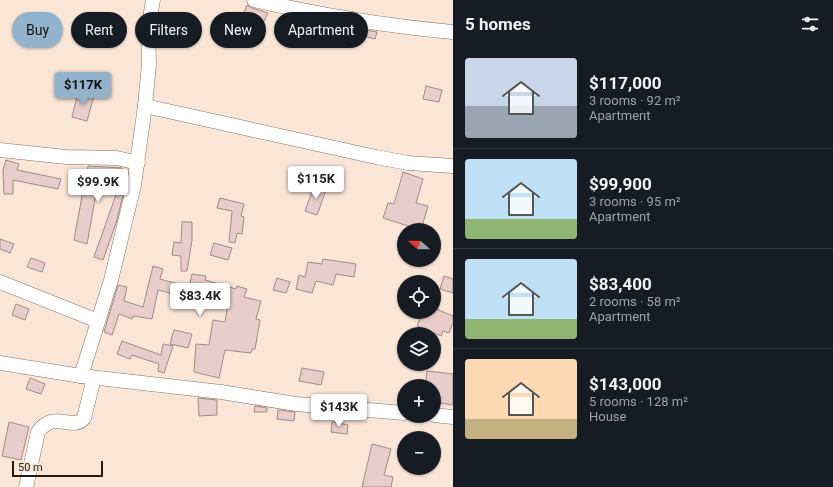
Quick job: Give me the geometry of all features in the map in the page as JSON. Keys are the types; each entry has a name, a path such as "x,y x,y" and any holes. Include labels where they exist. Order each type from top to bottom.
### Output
{"street":[{"path":"26,487 38,432 42,427 51,422 61,420 77,424 84,418 87,377 98,321 111,280 138,163 146,106 148,31 153,0"},
{"path":"254,0 317,15 453,32"},
{"path":"146,106 376,157 408,163 453,166"},
{"path":"0,150 66,157 117,158 138,163"},
{"path":"0,282 98,321"},
{"path":"0,364 87,377 213,391 296,404 397,412"},
{"path":"441,416 453,417"}],"building":[{"path":"247,5 265,12 244,12"},
{"path":"368,30 377,32 375,39 368,37"},
{"path":"426,86 442,90 439,102 423,99"},
{"path":"78,92 94,96 87,121 72,117"},
{"path":"6,160 19,164 17,170 61,179 58,189 13,180 13,194 4,194 3,170"},
{"path":"88,166 122,168 119,180 126,183 117,220 103,260 94,257 117,192 97,188 87,244 74,240 84,185 69,183 71,173 87,176"},
{"path":"403,172 423,179 416,203 428,206 423,223 399,223 383,218 388,203 394,204"},
{"path":"314,186 326,190 317,215 305,211"},
{"path":"220,198 244,204 241,216 244,217 242,234 237,233 235,243 229,242 232,211 217,208"},
{"path":"182,222 192,222 192,240 187,271 181,271 181,256 172,255 174,242 181,243"},
{"path":"0,239 14,244 10,253 0,249"},
{"path":"214,243 232,248 228,260 210,255"},
{"path":"31,258 45,263 42,272 27,267"},
{"path":"323,259 356,264 354,277 336,274 333,285 316,281 312,293 296,289 299,275 305,277 308,262 322,264"},
{"path":"153,266 163,269 160,279 189,287 192,274 206,276 205,280 236,289 237,286 247,289 244,297 261,301 256,319 260,320 255,349 252,349 251,353 225,350 219,378 194,372 196,344 209,345 213,320 225,322 229,297 211,292 207,308 183,301 185,297 158,290 152,319 133,316 132,319 119,314 112,335 104,332 118,285 127,287 124,301 143,307"},
{"path":"444,276 453,279 453,293 441,289"},
{"path":"277,278 290,282 286,293 273,290"},
{"path":"16,304 29,309 25,320 12,315"},
{"path":"441,311 453,316 453,323 449,333 443,331 441,336 441,327 417,326 420,319 441,319"},
{"path":"174,330 192,334 188,348 170,344"},
{"path":"122,341 161,355 163,344 173,346 164,373 158,371 159,364 132,355 130,359 117,354"},
{"path":"302,368 324,372 321,385 299,381"},
{"path":"427,371 453,374 453,405 441,403 441,379 426,379"},
{"path":"30,378 45,384 41,394 26,389"},
{"path":"198,398 217,400 217,415 199,416"},
{"path":"255,406 267,408 267,412 254,412"},
{"path":"278,410 295,412 294,421 277,419"},
{"path":"9,422 29,427 21,460 2,456"},
{"path":"332,422 348,425 347,434 331,432"},
{"path":"372,444 391,449 384,475 393,477 391,487 362,487"}]}
